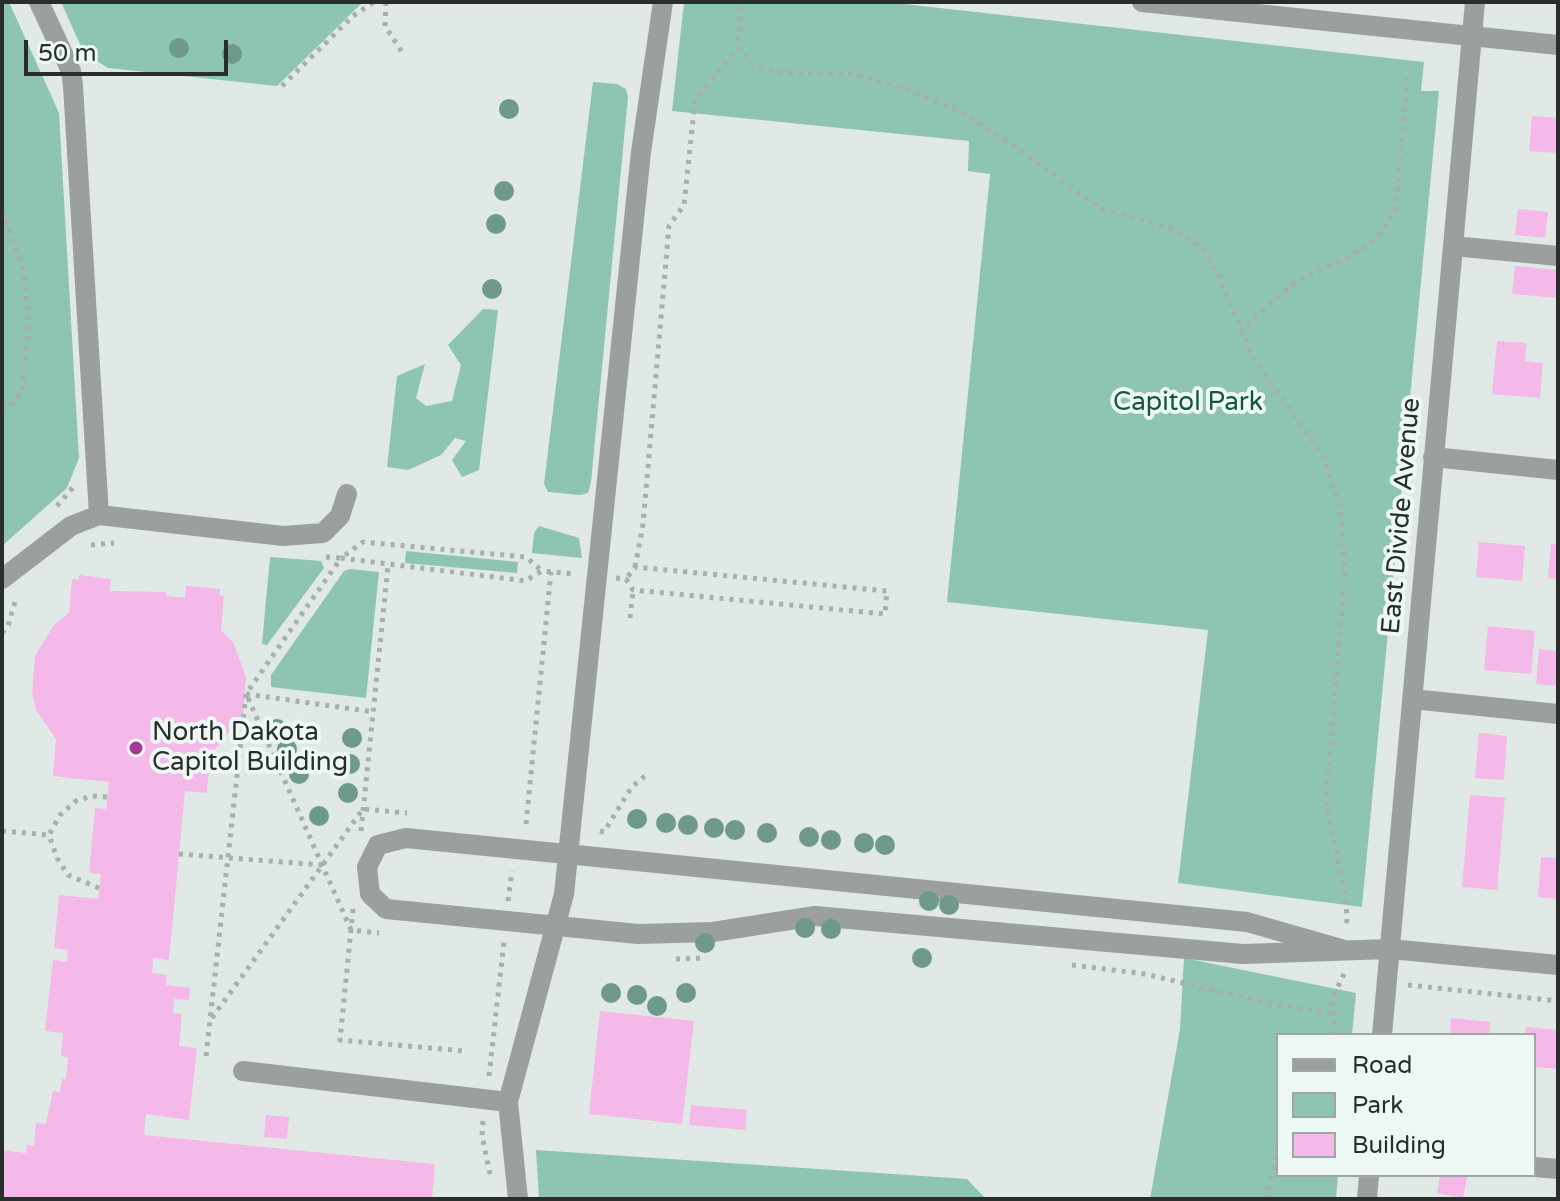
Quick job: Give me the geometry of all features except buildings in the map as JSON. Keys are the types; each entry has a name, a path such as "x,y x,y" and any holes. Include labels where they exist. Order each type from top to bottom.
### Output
{"street":[{"path":"39,2 71,71 99,515"},
{"path":"518,1199 508,1102 564,894 641,152 663,2"},
{"path":"1142,2 1558,45"},
{"name":"East Divide Avenue","path":"1382,1033 1475,2"},
{"path":"1453,246 1558,256"},
{"path":"1433,457 1558,470"},
{"path":"2,579 71,526 99,515 283,536 323,533 340,516 347,494"},
{"path":"1412,699 1558,714"},
{"path":"1345,950 1247,922 406,838 378,845 367,867 370,894 386,909 638,934 713,932 815,916 1243,954 1390,949 1558,965"},
{"path":"243,1071 508,1102"},
{"path":"1536,1167 1558,1169"},
{"path":"1367,1199 1369,1177"}],"path":[{"path":"282,86 353,16 374,2"},
{"path":"386,2 385,26 402,52"},
{"path":"626,579 635,567 643,524 669,226 684,205 695,101 738,47 741,7"},
{"path":"738,47 752,64 763,69 855,74 915,92 957,110 1102,209 1176,230 1203,249 1219,276 1239,331 1253,358 1322,454 1340,507 1345,570 1326,801 1348,914"},
{"path":"1239,331 1293,284 1363,249 1382,232 1396,207 1408,71"},
{"path":"2,210 23,269 29,324 22,392 14,403 2,409"},
{"path":"206,1056 246,694 341,558 363,542 526,557 542,571 626,579"},
{"path":"311,556 525,581 542,571"},
{"path":"633,590 885,614 887,591 635,567"},
{"path":"526,824 551,572"},
{"path":"626,579 633,590 630,618"},
{"path":"2,633 11,619 15,602"},
{"path":"246,694 374,712"},
{"path":"246,694 351,930 393,934"},
{"path":"493,1189 482,1136 517,823 604,832 631,788 646,775"},
{"path":"46,835 60,815 76,801 92,796 107,797"},
{"path":"210,1021 363,809 410,813"},
{"path":"2,831 46,835"},
{"path":"46,835 68,875 99,888"},
{"path":"179,854 323,865"},
{"path":"490,944 548,950"},
{"path":"667,959 711,957"},
{"path":"1069,965 1145,974 1282,1006 1334,1013"},
{"path":"1335,1033 1332,999 1344,974 1558,1001"},
{"path":"1266,1199 1276,1156"}],"green space":[{"path":"2,2 9,2 59,113 79,458 67,488 2,546"},
{"path":"61,2 363,2 277,86 108,68 84,53"},
{"name":"Capitol Park","path":"684,2 886,2 1424,62 1421,91 1439,91 1362,907 1178,883 1208,630 947,602 990,174 968,171 969,141 672,111"},
{"path":"593,82 617,84 626,89 628,97 591,482 588,493 580,495 548,492 544,484"},
{"path":"483,309 498,310 479,470 462,477 452,460 466,441 455,438 441,455 408,470 387,467 397,376 425,364 416,398 426,406 452,401 461,365 448,345"},
{"path":"539,526 579,538 582,558 532,553 534,533"},
{"path":"406,551 518,562 517,573 405,563"},
{"path":"270,557 321,561 324,568 267,645 262,644"},
{"path":"344,571 379,572 366,698 271,687 271,675"},
{"path":"1184,958 1356,993 1352,1033 1276,1033 1276,1177 1338,1177 1336,1199 1150,1199 1180,1029"},
{"path":"536,1150 967,1179 986,1199 539,1199"}],"place":[{"name":"North Dakota Capitol Building","path":"136,748"}]}
